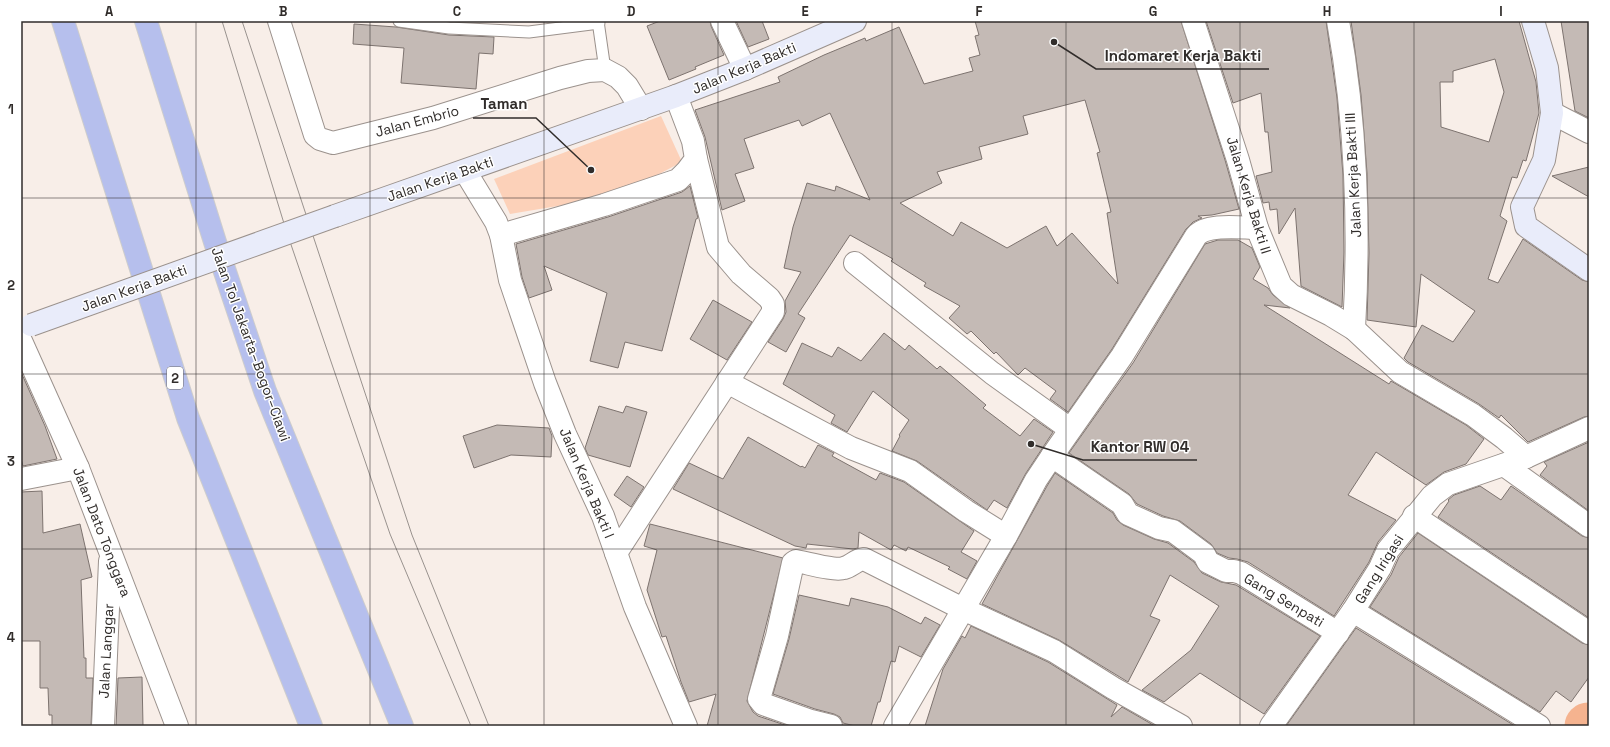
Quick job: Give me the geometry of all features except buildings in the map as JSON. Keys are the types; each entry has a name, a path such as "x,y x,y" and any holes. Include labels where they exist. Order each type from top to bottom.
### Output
{"highway":[{"name":"2","path":"64,21 188,418 312,726"},
{"name":"Jalan Tol Jakarta–Bogor–Ciawi","path":"146,21 215,242 265,391 402,726"}],"street":[{"name":"Jalan Embrio","path":"279,21 315,135 320,139 333,143 433,118 573,74 605,70"},
{"path":"722,21 744,69"},
{"name":"Jalan Kerja Bakti","path":"24,331 335,216 642,109 744,69 855,21"},
{"name":"Jalan Kerja Bakti II","path":"1194,21 1238,160 1257,228 1279,283 1284,290 1308,305 1331,315 1354,329 1400,372 1473,415 1504,438 1526,457"},
{"name":"Jalan Kerja Bakti III","path":"1338,21 1347,72 1353,157 1357,234 1357,286 1354,329"},
{"path":"1533,21 1547,68 1552,114 1544,160 1522,208 1526,226 1589,270"},
{"path":"605,70 618,77 627,86 642,109"},
{"path":"616,553 773,312 773,304 769,298 741,274 718,246 696,159 693,141 676,96"},
{"path":"1552,114 1589,132"},
{"path":"501,235 604,205 678,180 696,159"},
{"name":"Jalan Kerja Bakti I","path":"465,171 496,222 501,235 510,280 545,383 565,434 603,516 635,607 686,726"},
{"path":"895,726 1006,536 1036,480 1122,356 1198,234 1201,231 1210,228 1257,228"},
{"path":"855,263 986,368 1070,429"},
{"name":"Jalan Dato Tonggara","path":"24,331 111,552 177,726"},
{"path":"727,382 851,448 910,471 966,511 1006,536"},
{"name":"Gang Irigasi","path":"1271,726 1353,611 1380,568 1388,550 1414,516 1432,496 1448,484 1526,457 1589,428"},
{"name":"Gang Senpati","path":"1052,456 1122,504 1128,514 1159,528 1173,531 1204,554 1208,562 1226,571 1234,570 1240,573 1338,633"},
{"path":"1504,465 1589,526"},
{"path":"21,480 78,468"},
{"path":"1414,516 1589,633"},
{"name":"Jalan Langgar","path":"103,726 111,552"},
{"path":"831,726 811,721 762,704 759,699 777,636 794,562 843,569 858,559 864,559 963,609 1054,651 1113,688 1181,726"},
{"path":"1353,611 1539,726"}],"lane":[{"path":"399,21 449,28 529,32 598,22 605,70"}],"shaded area":[{"path":"661,116 682,162 617,196 510,214 494,179"}],"tram line":[{"path":"222,21 286,230 390,534 471,726"},
{"path":"242,21 412,535 489,726"}],"place":[{"name":"Indomaret Kerja Bakti","path":"1054,42"},
{"name":"Taman","path":"591,170"},
{"name":"Kantor RW 04","path":"1031,444"}]}
